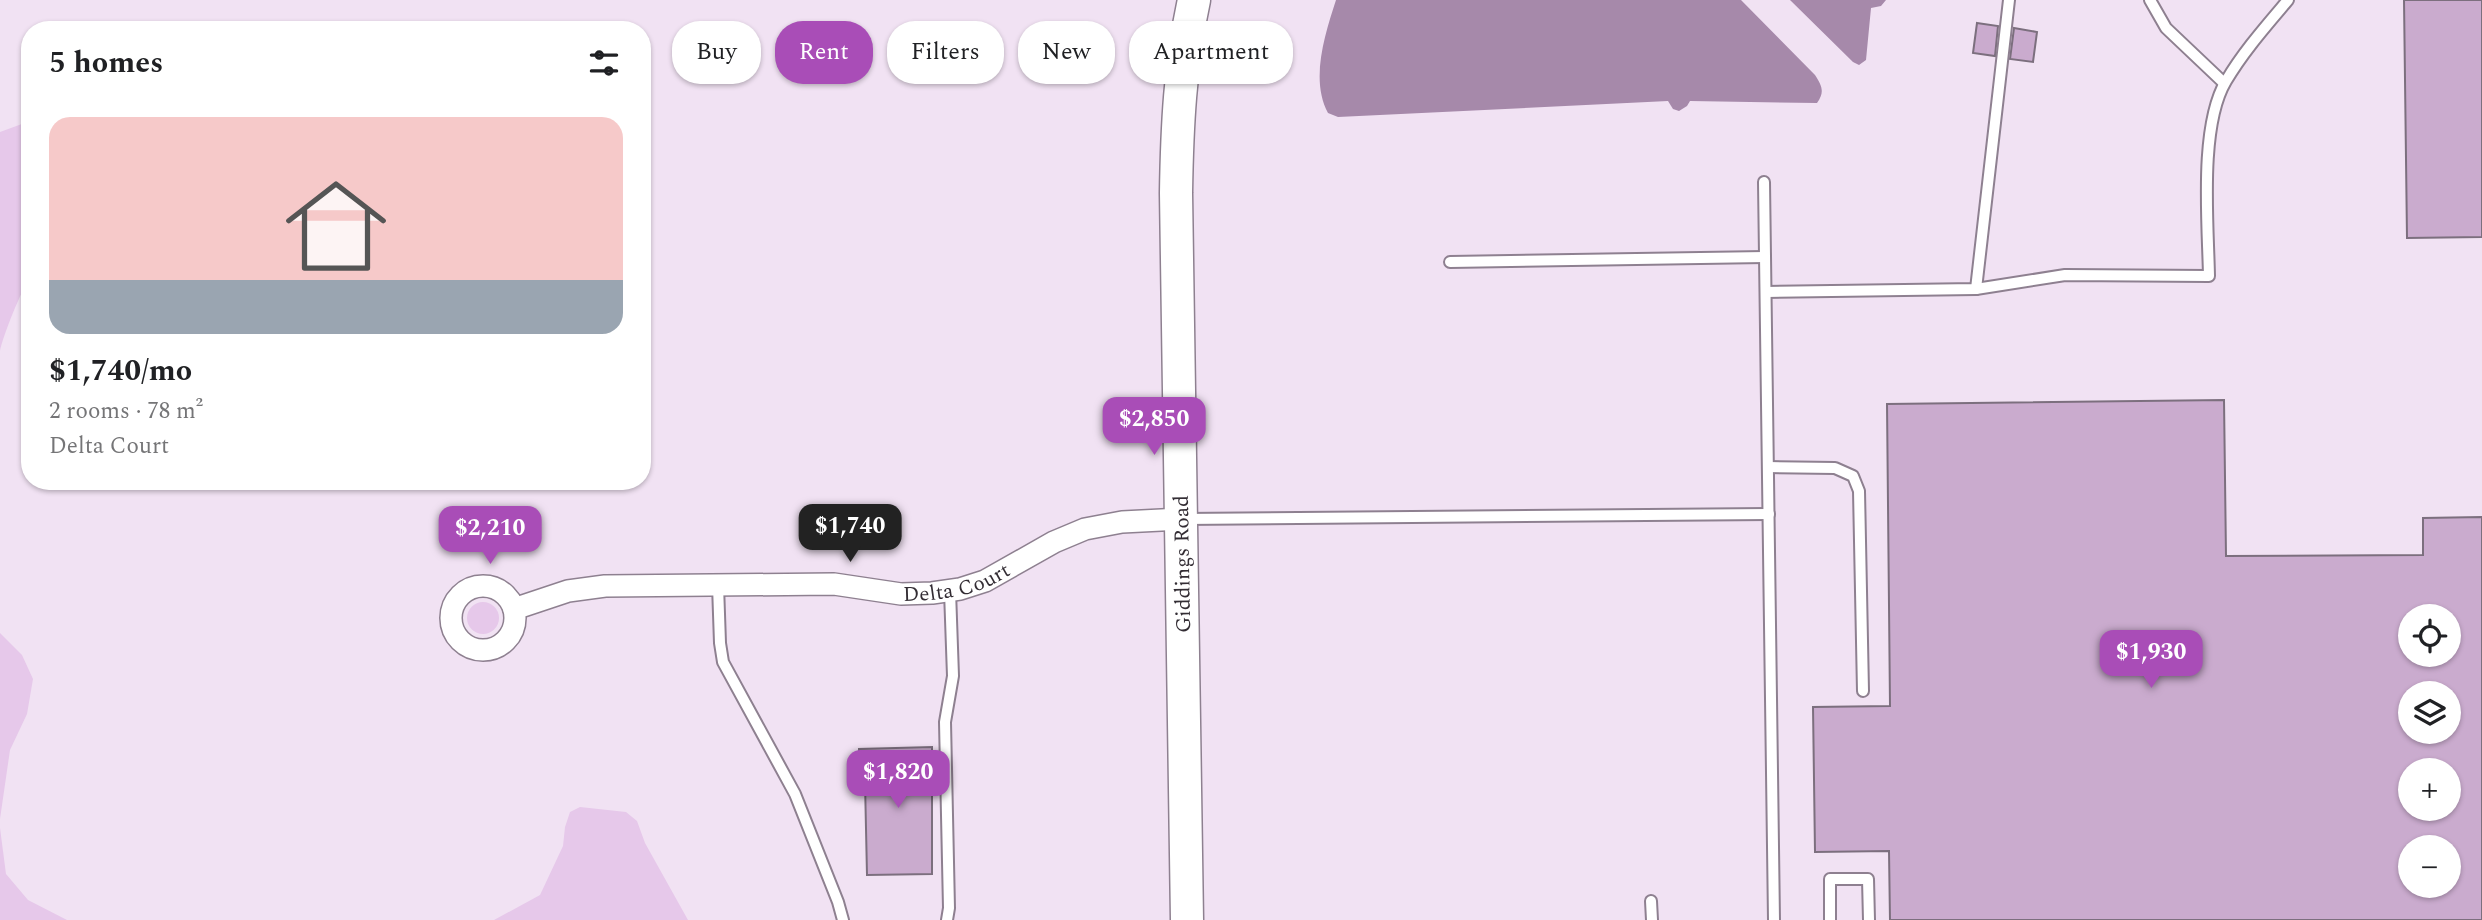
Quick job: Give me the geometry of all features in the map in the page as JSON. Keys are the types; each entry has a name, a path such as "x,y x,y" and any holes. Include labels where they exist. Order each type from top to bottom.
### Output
{"main road":[{"name":"Giddings Road","path":"1187,920 1177,144 1181,79 1194,0"}],"street":[{"name":"Delta Court","path":"514,609 547,597 587,588 834,584 901,594 950,591 999,574 1054,542 1085,529 1122,522 1181,519"}],"lane":[{"path":"1976,289 2009,0"},
{"path":"2150,0 2166,28 2224,83"},
{"path":"1766,292 1976,289 2065,275 2209,276 2207,163 2212,124 2224,83 2251,44 2288,0"},
{"path":"1764,182 1774,920"},
{"path":"1450,262 1765,257"},
{"path":"1768,467 1835,468 1853,476 1859,491 1863,691"},
{"path":"1181,519 1769,514"},
{"path":"718,585 723,662 795,794 843,920"},
{"path":"947,920 946,722 953,665 950,591"},
{"path":"1830,920 1830,879 1868,879 1869,920"},
{"path":"1651,901 1652,920"}],"shaded area":[{"path":"1336,0 1741,0 1815,75 1822,92 1817,103 1690,101 1679,111 1673,109 1668,101 1338,117 1328,113 1320,86 1321,57"},
{"path":"1790,0 1886,0 1881,6 1871,8 1866,60 1859,65 1853,62"},
{"path":"21,124 21,294 0,351 0,132"},
{"path":"483,602 494,607 499,618 494,629 483,634 472,629 467,618 472,607"},
{"path":"0,633 22,655 33,679 27,714 10,750 0,819"},
{"path":"580,807 626,812 637,821 645,843 688,920 494,920 540,895 563,846 570,812"},
{"path":"0,828 6,874 28,900 67,920 0,920"}],"building":[{"path":"2404,0 2482,0 2482,237 2407,238"},
{"path":"1977,23 1998,26 1995,56 1973,53"},
{"path":"2014,28 2037,32 2033,62 2010,59"},
{"path":"2224,400 2226,556 2423,555 2423,518 2482,517 2482,920 1890,920 1889,851 1815,852 1813,707 1890,706 1887,404"},
{"path":"932,747 932,874 867,875 865,782 860,783 859,749"}]}
